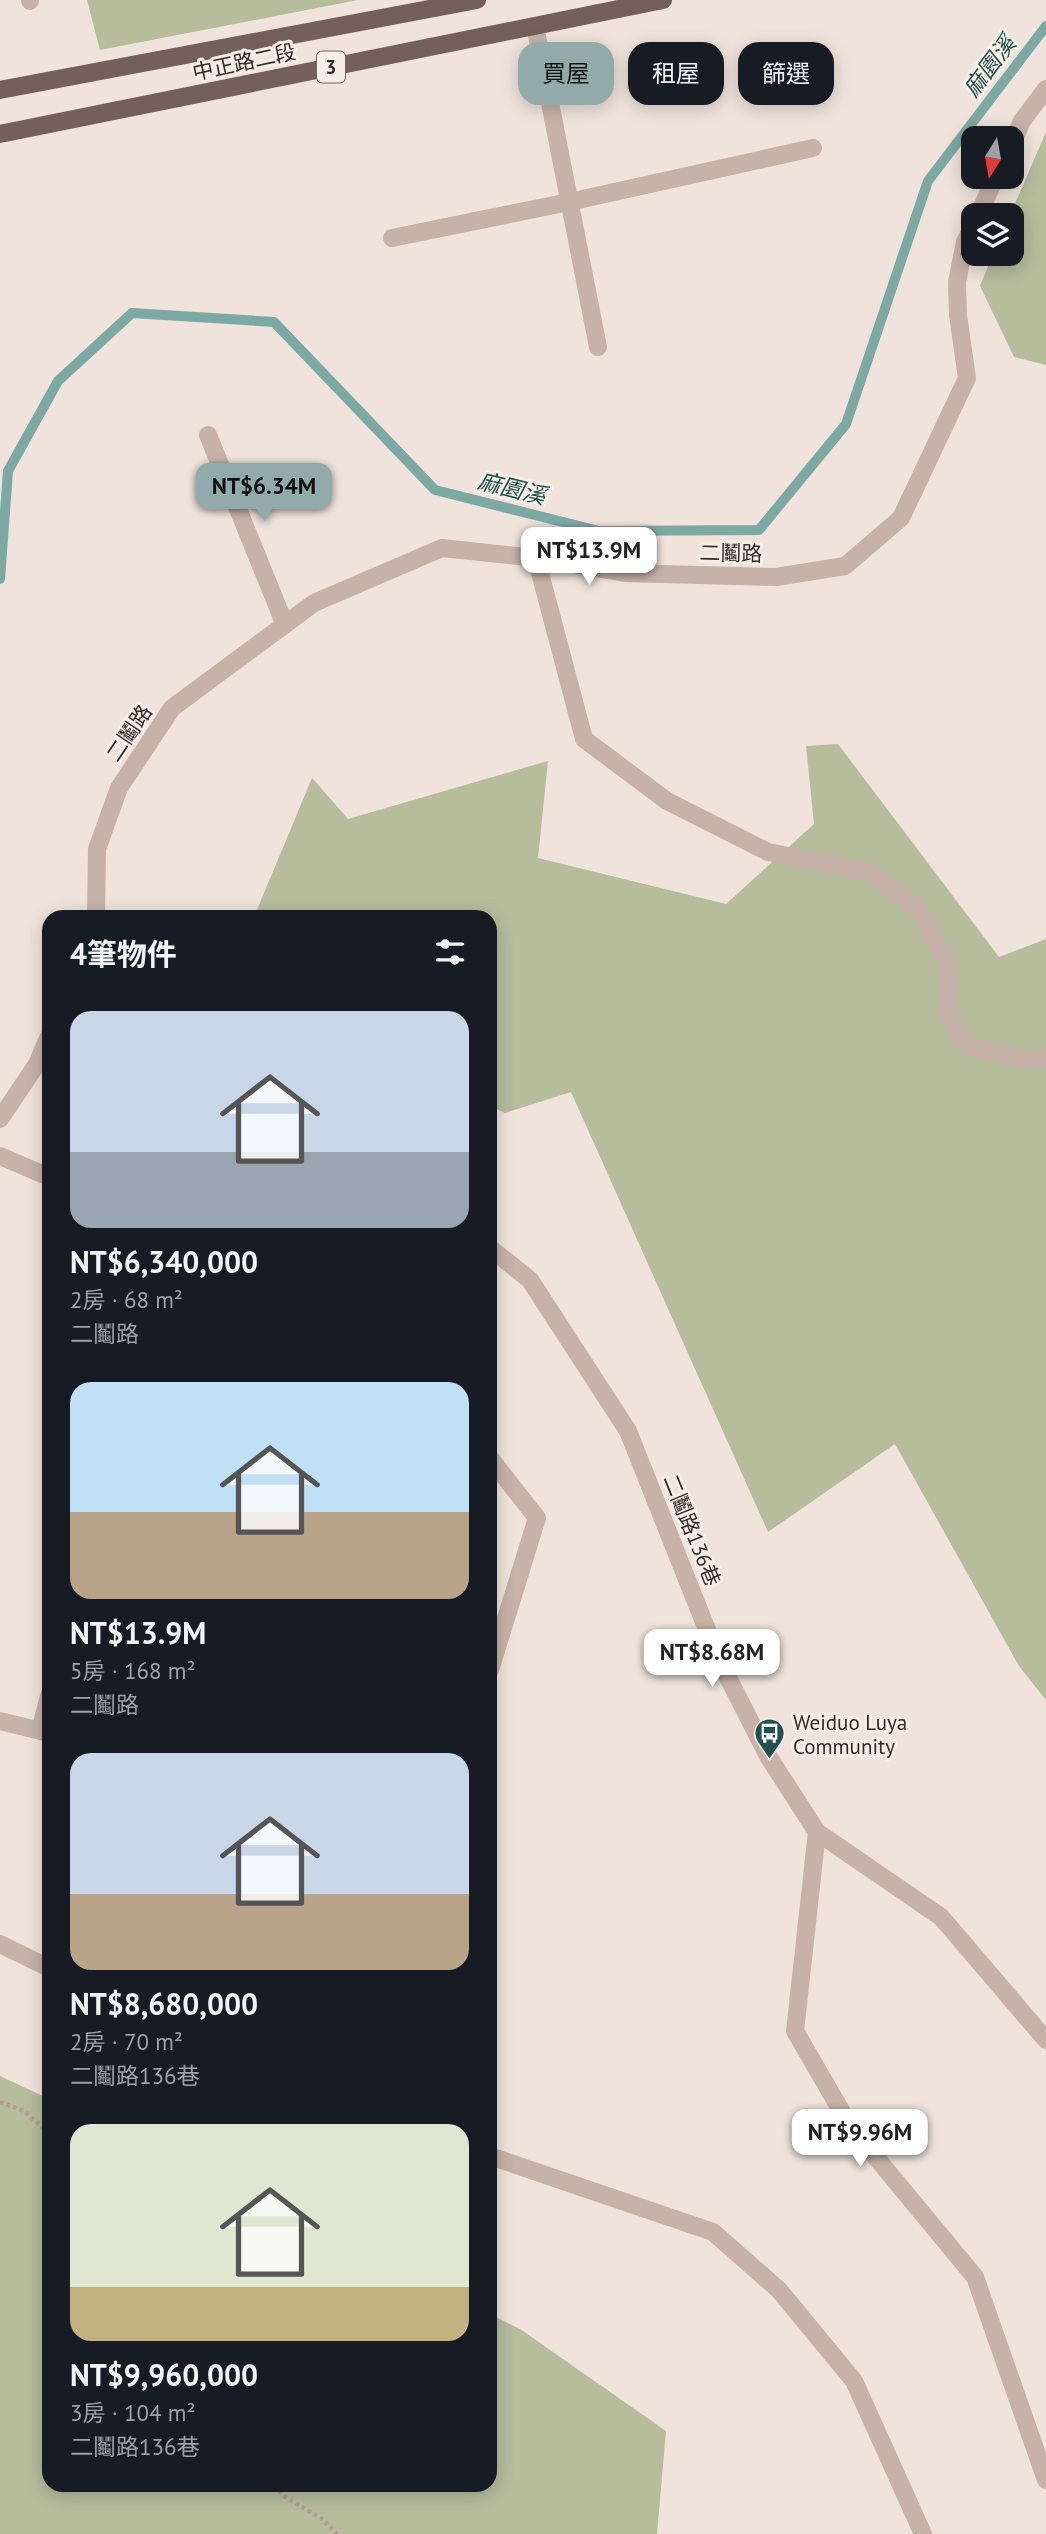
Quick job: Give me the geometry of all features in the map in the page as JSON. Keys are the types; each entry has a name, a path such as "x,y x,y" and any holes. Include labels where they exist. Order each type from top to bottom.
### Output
{"main road":[{"name":"中正路二段","path":"0,90 477,0"},
{"name":"中正路二段","path":"0,134 663,0"}],"street":[{"path":"535,26 598,347"},
{"path":"1020,126 1046,89"},
{"path":"392,238 813,148"},
{"name":"二鬮路","path":"96,910 97,849 119,788 172,708 314,603 442,548 536,558 625,573 776,577 845,566 901,518 967,379 958,315 957,282 961,262"},
{"path":"208,435 285,625"},
{"path":"536,558 584,739 667,801 768,852 869,872 919,909 948,966 948,1016 969,1047 1021,1059 1046,1059"},
{"path":"0,1119 37,1065 42,1053"},
{"path":"0,1156 42,1174"},
{"name":"二鬮路136巷","path":"497,1254 530,1280 628,1431 719,1660 768,1756 817,1832 941,1917 1046,2040"},
{"path":"497,1467 537,1518 497,1647"},
{"path":"0,1721 42,1732"},
{"path":"817,1832 795,2031 850,2126 975,2277 1046,2480"},
{"path":"0,1944 42,1965"},
{"path":"497,2158 713,2232 779,2290 854,2381 923,2534"}],"path":[{"path":"0,2102 24,2111 42,2127"},
{"path":"281,2492 322,2519 337,2534"}],"green space":[{"path":"87,0 358,0 100,50"},
{"path":"1046,132 1046,365 1014,357 980,286 988,266 1024,266 1024,203 1015,203 1021,189 1024,189 1024,183"},
{"path":"838,744 999,957 1046,939 1046,1700 1019,1666 895,1444 768,1532 571,1092 505,1113 497,1109 497,910 257,910 312,778 348,819 548,761 538,858 726,904 814,824 806,746"},
{"path":"0,2076 42,2096 42,2492 497,2492 497,2318 520,2329 666,2431 657,2534 0,2534"}],"waterway":[{"name":"麻園溪","path":"0,579 8,471 58,381 132,313 274,322 435,490 599,531 759,530 846,424 928,181 1046,26"}],"place":[{"name":"Weiduo Luya Community","path":"770,1761"}]}
